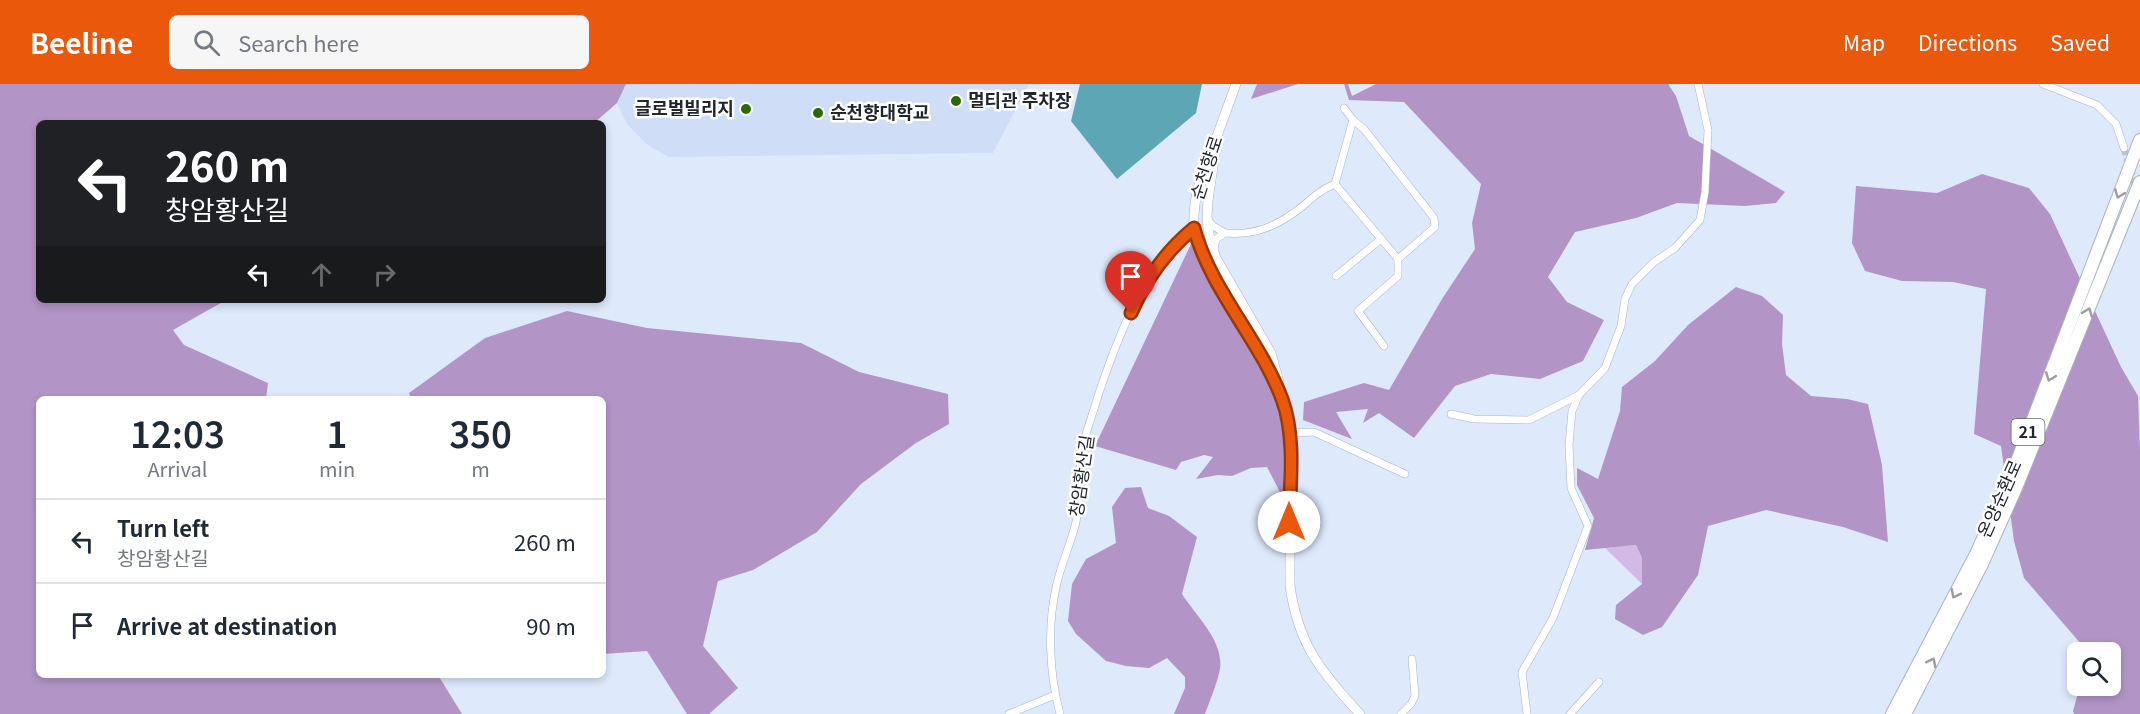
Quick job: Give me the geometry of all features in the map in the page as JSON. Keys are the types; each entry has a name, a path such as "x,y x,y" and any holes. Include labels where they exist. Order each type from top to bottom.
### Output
{"highway":[{"name":"온양순환로","path":"1892,714 1976,554 2012,474 2140,140"},
{"name":"온양순환로","path":"1905,714 1982,564 2016,488 2140,182"}],"main road":[{"name":"순천향로","path":"1236,84 1197,191 1194,228 1203,255 1270,373 1282,399 1290,433 1289,566 1293,607 1306,645 1316,663 1360,714"},
{"path":"1217,136 1212,180 1205,213 1209,237 1216,258 1271,352 1282,399"}],"street":[{"path":"1451,414 1474,419 1529,420 1579,395 1605,368 1622,327 1625,299 1632,284 1654,262 1675,248 1700,220 1708,130 1698,84"},
{"path":"2043,84 2097,105 2116,124 2124,148"},
{"path":"1344,108 1364,129 1436,222 1432,231 1398,259"},
{"path":"1205,213 1213,226 1225,233 1257,232 1282,222 1322,190 1335,184 1353,120"},
{"path":"1335,184 1398,259 1398,276 1358,311 1384,346"},
{"name":"창암황산길","path":"1060,714 1055,695 1051,640 1054,597 1076,523 1080,466 1087,432 1109,363 1140,293 1181,239 1194,228"},
{"path":"1216,258 1214,245 1216,239 1225,233"},
{"path":"1336,276 1381,239"},
{"path":"1527,714 1522,672 1553,618 1588,526 1571,488 1569,445 1572,411 1579,395"},
{"path":"1290,433 1314,432 1405,474"},
{"path":"1401,714 1411,704 1414,696 1412,659"},
{"path":"1570,714 1599,682"},
{"path":"1009,714 1055,695"}],"shaded area":[{"path":"0,84 626,84 617,103 597,120 36,120 36,303 221,303 173,330 184,345 268,383 266,396 36,396 36,678 440,678 462,714 0,714"},
{"name":"순천향대학교","path":"626,84 1029,84 993,153 669,157 649,146 627,124 617,103"},
{"path":"1257,84 1298,84 1251,99"},
{"path":"1344,84 1348,84 1352,96 1376,84 1668,84 1676,96 1689,136 1785,192 1776,203 1745,206 1677,203 1636,218 1575,232 1548,277 1567,302 1604,320 1583,361 1540,379 1491,374 1455,386 1414,438 1379,413 1363,423 1368,409 1336,412 1352,439 1303,420 1304,402 1364,383 1389,390 1442,299 1475,249 1472,223 1481,184 1404,102 1349,100"},
{"path":"1982,174 2029,188 2050,214 2121,367 2138,396 2140,714 2074,714 2077,696 2121,696 2121,642 2079,642 2024,578 2014,541 2001,446 1974,434 1986,289 1953,282 1902,281 1865,271 1852,243 1856,186 1937,193"},
{"path":"1191,244 1274,394 1284,435 1283,498 1267,467 1251,468 1232,476 1218,475 1196,479 1213,457 1204,455 1181,462 1176,470 1095,446"},
{"path":"1736,287 1762,296 1783,315 1782,344 1786,375 1811,396 1847,399 1868,404 1882,465 1888,542 1843,527 1766,510 1708,526 1698,575 1662,627 1643,635 1615,619 1616,605 1642,584 1642,558 1636,545 1585,550 1594,518 1577,485 1577,468 1598,479 1620,411 1622,387 1655,361 1688,325"},
{"path":"567,311 647,328 801,343 859,372 948,394 949,424 916,443 861,484 817,532 753,570 718,581 703,646 738,688 709,714 687,714 647,651 606,654 606,396 410,396 409,393 485,338"},
{"path":"1141,487 1148,508 1169,516 1197,537 1182,594 1208,629 1218,649 1220,659 1219,675 1205,714 1174,714 1185,688 1185,677 1167,658 1149,668 1106,661 1076,634 1068,621 1072,584 1086,559 1116,543 1112,507 1125,488"},
{"path":"1636,545 1642,558 1642,584 1605,548"}],"water":[{"path":"1080,84 1202,84 1196,113 1117,179 1071,121"}],"tunnel":[{"path":"2124,148 2140,200"}],"place":[{"name":"멀티관 주차장","path":"956,101"},
{"name":"글로벌빌리지","path":"746,109"},
{"name":"순천향대학교","path":"818,113"}],"route":[{"path":"1131,313 1150,277 1181,239 1194,228 1203,255 1275,383 1288,417 1290,433 1289,522"}]}
